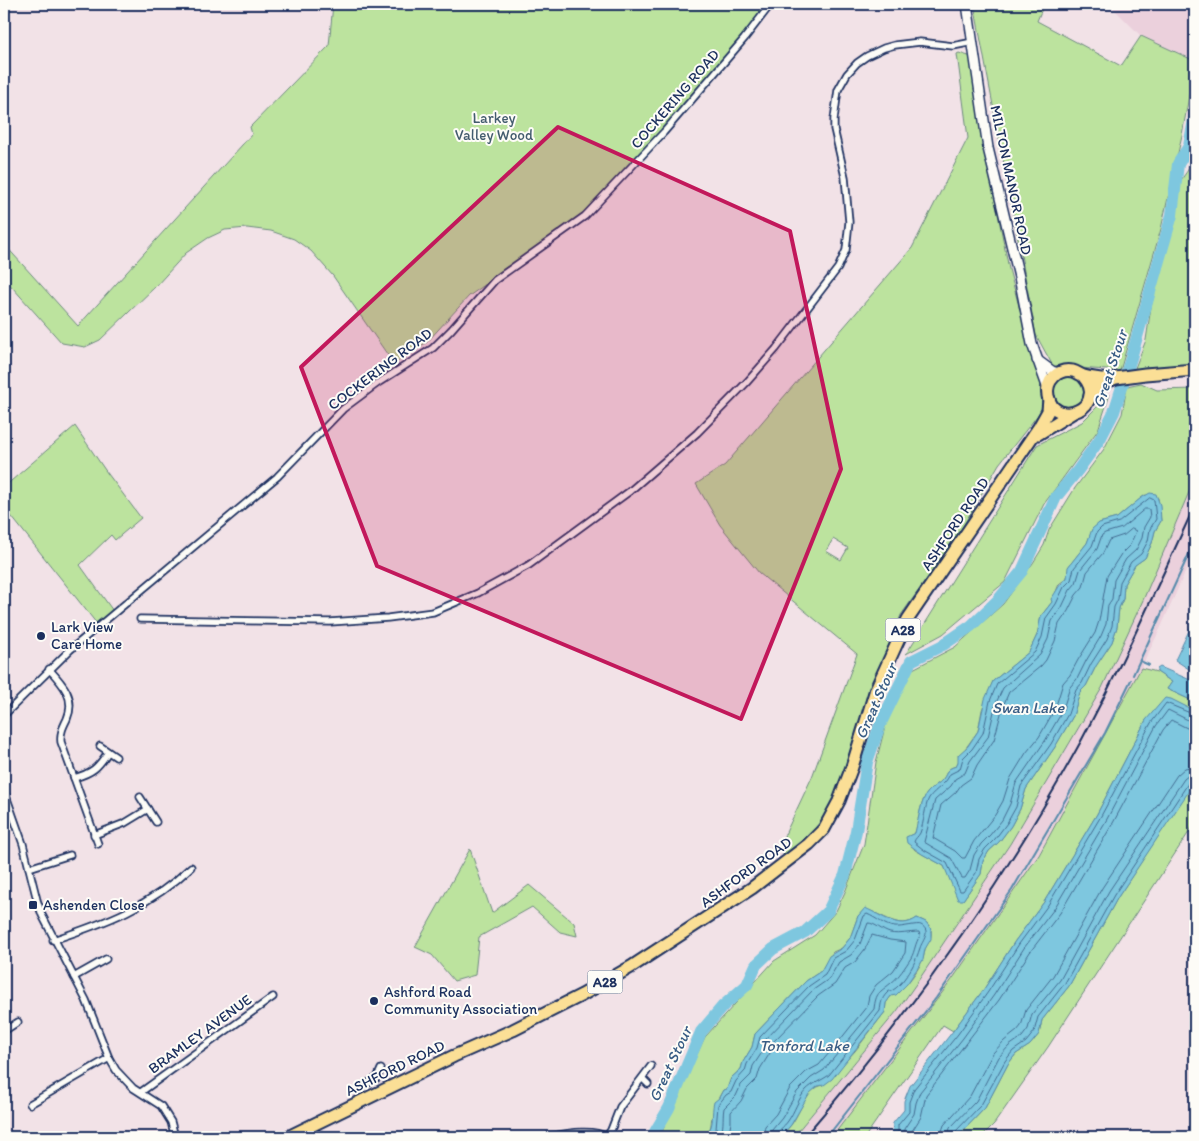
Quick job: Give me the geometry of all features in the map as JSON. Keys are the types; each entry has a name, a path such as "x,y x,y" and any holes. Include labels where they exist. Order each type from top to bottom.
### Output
{"highway":[{"path":"1114,379 1098,387 1090,396 1084,408 1072,413 1061,412 1052,405 1048,394 1054,377 1059,373 1072,371 1083,376 1114,379 1195,370"},
{"path":"1083,376 1089,385 1090,396"},
{"name":"ASHFORD ROAD","path":"288,1137 454,1056 513,1030 631,967 752,888 809,844 824,829 839,801 852,768 876,690 908,619 1046,417 1048,394"},
{"name":"ASHFORD ROAD","path":"1031,440 1044,429 1072,413"}],"street":[{"name":"COCKERING ROAD","path":"4,715 49,669 277,477 343,409 378,383 433,348 495,280 586,216 664,132 744,39 771,4"},
{"name":"MILTON MANOR ROAD","path":"967,4 988,148 1024,311 1048,394"},
{"path":"140,619 330,622 388,618 433,612 478,593 529,565 630,491 697,433 776,349 838,268 846,250 849,222 844,172 834,129 834,109 838,90 852,69 866,56 895,45 920,42 953,46 972,42"},
{"path":"1037,360 1052,371 1059,373"},
{"path":"49,669 69,695 70,710 62,730 61,742 98,844"},
{"path":"100,746 116,757"},
{"path":"74,778 89,773 99,766 108,752"},
{"path":"4,790 16,819 36,900 47,928 86,1000 109,1058 122,1077 133,1088 161,1106 171,1122 175,1137"},
{"path":"140,797 156,822"},
{"path":"94,835 125,823 148,809"},
{"path":"29,868 70,855"},
{"path":"53,940 118,918 152,899 178,880 191,867"},
{"path":"74,977 106,960"},
{"name":"BRAMLEY AVENUE","path":"141,1092 272,997"},
{"path":"4,1031 18,1022"},
{"path":"30,1104 109,1058"},
{"path":"547,1137 585,1133 599,1134 607,1137 620,1107 651,1066"},
{"path":"368,1083 377,1078 381,1069"},
{"path":"643,1079 648,1084"},
{"path":"305,1130 328,1137"}],"highlighted area":[{"path":"558,127 790,231 841,469 741,719 377,566 301,367"}],"shaded area":[{"path":"1109,4 1195,4 1195,61 1141,36"},
{"path":"1195,479 1195,549 1162,625 1128,695 1037,857 1015,892 938,999 836,1133 832,1137 793,1137 897,1011 1010,844 1102,688"}],"green space":[{"name":"Larkey Valley Wood","path":"333,4 768,4 738,42 662,130 584,215 469,296 427,342 394,364 333,276 311,251 294,239 271,231 247,228 225,230 208,238 186,253 156,286 100,340 85,347 62,343 4,278 4,244 78,326 252,134 250,127 329,46"},
{"path":"974,4 1044,4 1037,21 1121,66 1141,36 1195,61 1195,75 1192,79 1182,135 1161,229 1120,371 1053,366 1036,335"},
{"path":"957,54 972,57 983,140 1009,269 1036,370 1043,387 1041,411 999,464 956,538 901,615 871,689 844,777 824,817 812,832 784,856 780,845 812,777 857,654 759,573 720,525 696,484 725,465 912,248 968,138","holes":["833,539 848,548 841,560 826,551"]},
{"path":"1195,137 1195,365 1145,367 1140,370 1135,368 1146,340 1151,307 1175,214 1181,180 1188,170"},
{"path":"1069,377 1080,381 1084,392 1080,403 1069,407 1058,403 1054,392 1058,381"},
{"path":"1141,383 1157,390 1195,389 1195,478 1144,598 1102,688 1010,844 897,1011 793,1137 780,1137 795,1120 804,1101 812,1091 824,1085 855,1051 885,1012 886,1003 891,996 905,986 917,970 923,960 925,949 931,936 930,928 924,921 917,918 910,922 897,922 865,909 858,916 850,938 842,948 833,952 821,971 806,981 755,1034 752,1047 741,1069 731,1078 727,1089 723,1090 718,1099 707,1133 708,1137 660,1137 705,1037 774,961 815,935 836,911 864,844 876,762 886,723 909,671 955,647 1003,604 1033,563 1044,545 1049,530 1075,488 1104,449 1122,414 1127,386","holes":["1145,495 1158,498 1161,521 1155,531 1145,558 1135,565 1124,584 1123,599 1119,608 1117,627 1112,642 1096,666 1086,686 1080,692 1073,716 1055,747 1026,789 1020,809 1011,826 999,842 989,851 983,861 981,874 963,900 944,866 915,850 907,837 915,833 926,795 943,779 948,770 956,766 963,752 978,731 982,710 993,681 1029,652 1037,635 1041,616 1052,602 1059,584 1067,578 1069,566 1087,543 1093,529 1099,523 1117,518"]},
{"path":"1110,394 1098,430 1044,504 1005,582 943,634 906,654 1037,445 1082,422"},
{"path":"75,426 141,518 115,540 111,535 80,565 113,611 97,624 4,507 4,487"},
{"path":"1141,668 1157,672 1172,682 1167,689 1195,702 1195,712 1146,720 1097,814 1044,902 953,1031 943,1025 865,1137 832,1137 951,981 1039,855"},
{"path":"1195,780 1195,823 1048,1047 994,1124 981,1137 957,1137 985,1108 1008,1064 1016,1054 1030,1045 1039,1034 1042,1020 1069,986 1118,897"},
{"path":"470,849 492,913 529,885 574,923 577,936 560,932 532,907 479,937 475,975 454,981 432,955 415,947"}],"water":[{"name":"Swan Lake","path":"1150,493 1156,494 1160,505 1161,521 1155,531 1145,558 1135,565 1124,584 1123,599 1119,608 1117,627 1112,642 1096,666 1086,686 1080,692 1073,716 1055,747 1026,789 1020,809 1011,826 999,842 989,851 983,861 981,874 963,900 958,900 944,866 907,843 906,837 915,833 926,795 943,779 948,770 956,766 958,755 968,746 978,731 985,699 993,681 1029,652 1037,635 1041,616 1052,602 1051,599 1060,585 1067,578 1068,567 1087,543 1092,529 1099,523 1117,518"},
{"path":"1195,618 1195,673 1175,660"},
{"path":"1160,667 1195,682 1195,702 1167,689 1172,682 1157,672 1157,669"},
{"path":"1165,698 1195,711 1195,780 1118,897 1069,986 1042,1020 1039,1034 1030,1045 1016,1054 1008,1064 985,1108 957,1137 894,1137 892,1133 893,1123 904,1110 904,1101 910,1086 984,989 1015,941 1044,902 1097,814 1146,720"},
{"name":"Tonford Lake","path":"865,908 884,918 897,922 910,922 917,918 926,922 931,929 931,939 925,949 923,960 907,984 896,995 891,996 886,1003 885,1012 832,1079 824,1085 818,1086 809,1094 791,1125 780,1137 708,1137 707,1133 712,1123 714,1102 719,1098 723,1090 727,1089 731,1078 741,1069 752,1047 755,1034 806,981 821,971 829,956 842,948 850,938 858,916"}],"waterway":[{"name":"Great Stour","path":"652,1137 669,1108 701,1032 723,1006 747,985 756,965 773,949 805,932 828,911 845,875 856,831 867,762 880,725 911,661 943,645 971,626 998,600 1022,571 1056,497 1100,439 1114,412 1131,358 1172,215 1178,164 1189,146 1195,115"},
{"path":"1133,675 1195,541"},
{"path":"1140,661 1149,665"},
{"path":"827,1137 936,998 1012,890 1105,733 1131,680"}],"railway":[{"path":"804,1137 881,1044 917,996 987,898 1019,847 1095,714 1195,505"}],"place":[{"name":"Lark View Care Home","path":"41,636"},
{"name":"Ashenden Close","path":"33,905"},
{"name":"Ashford Road Community Association","path":"374,1001"}]}
